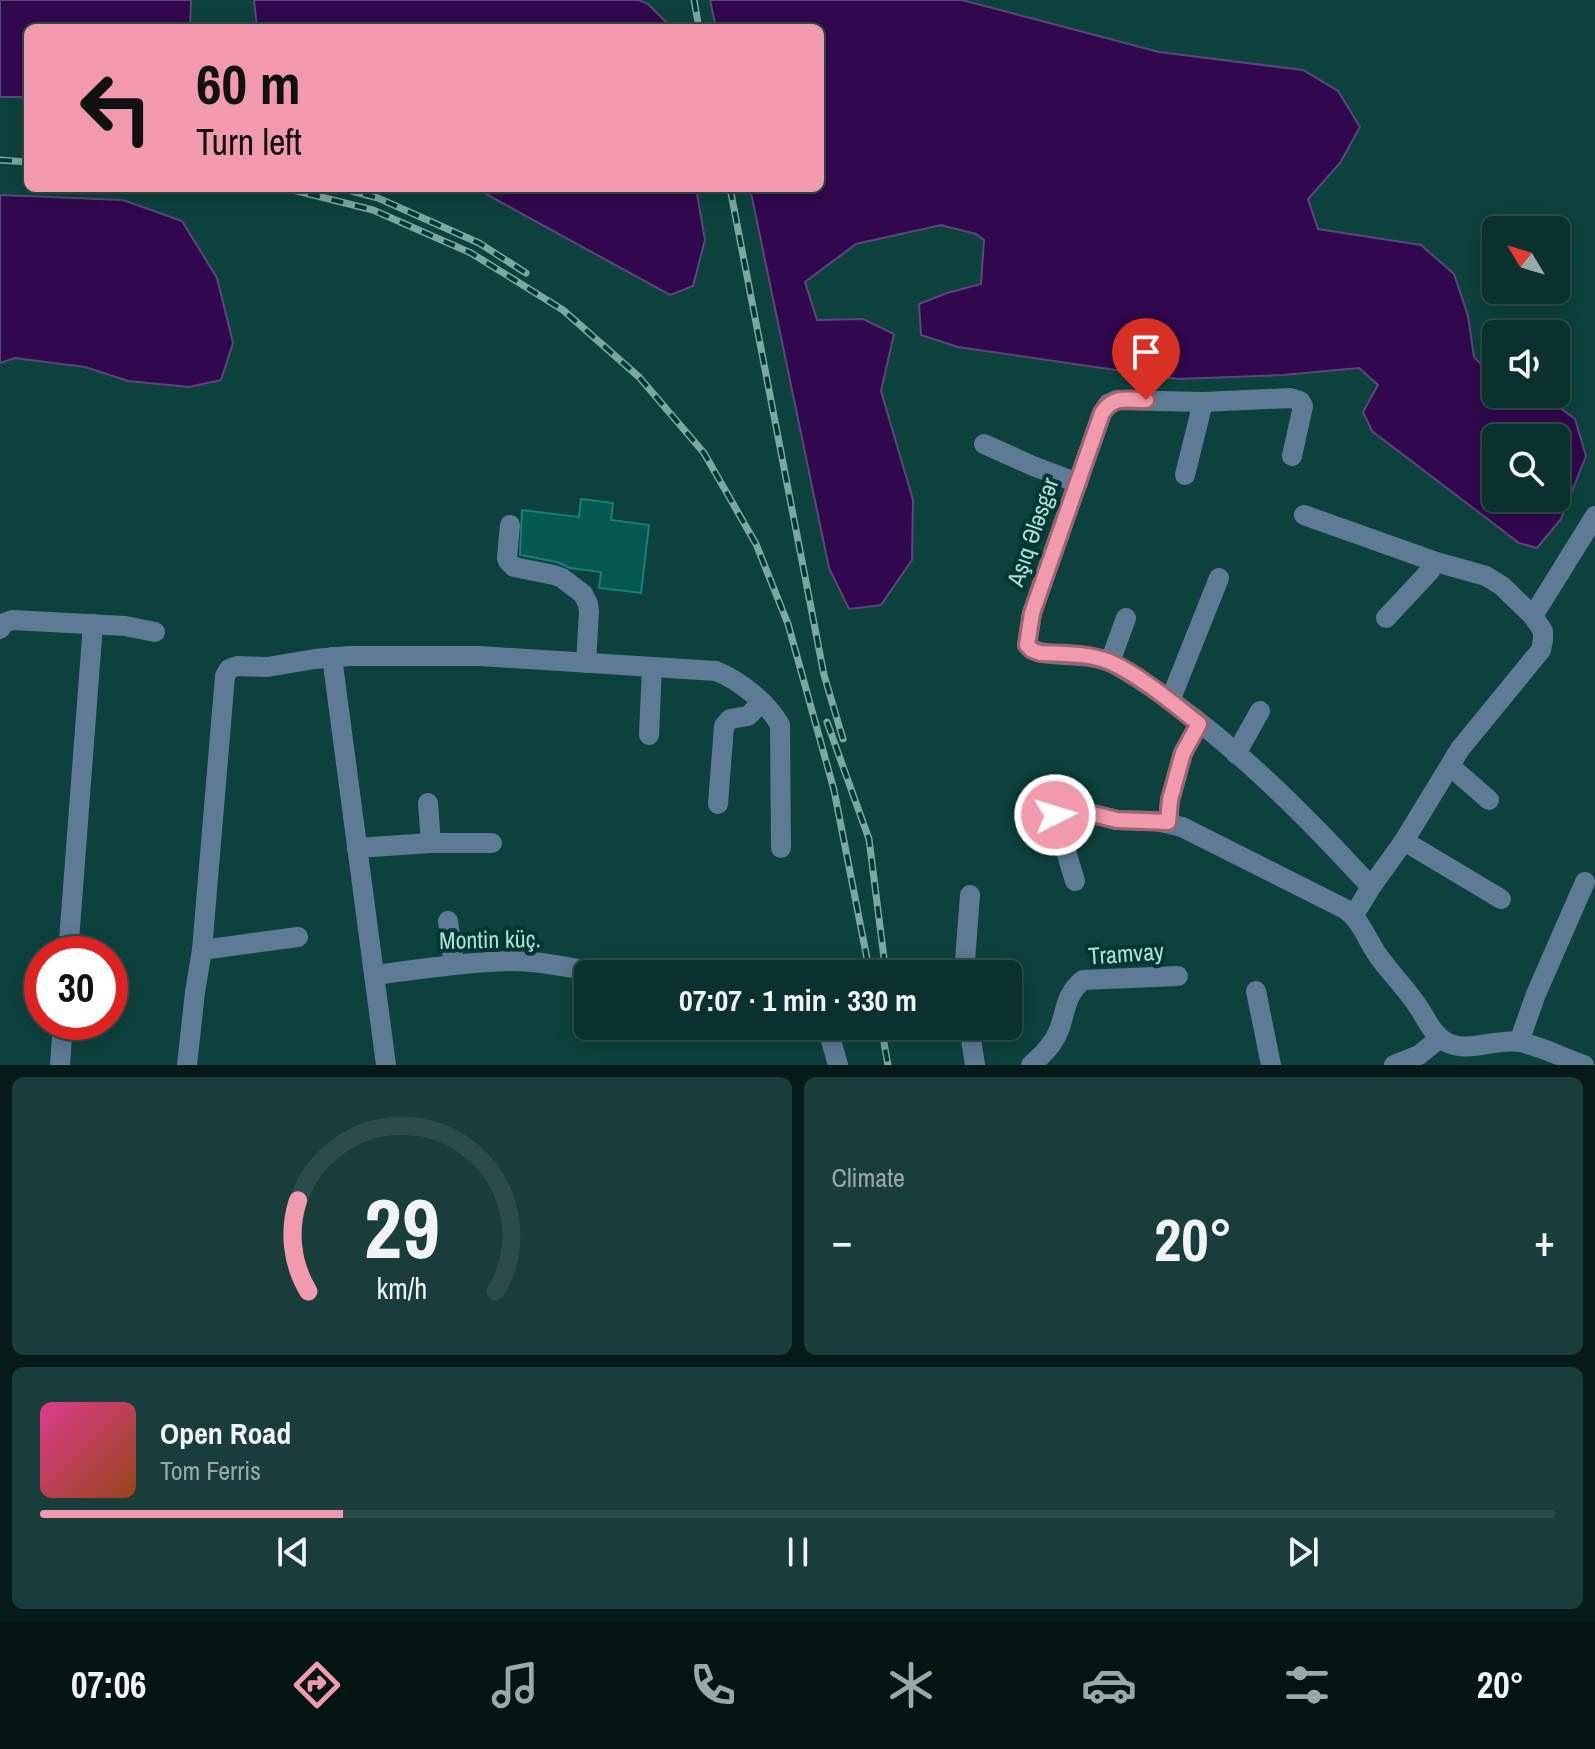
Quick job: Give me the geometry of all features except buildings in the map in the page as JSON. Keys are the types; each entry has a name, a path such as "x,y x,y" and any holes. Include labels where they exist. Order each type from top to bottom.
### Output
{"street":[{"name":"Aşıq Ələsgər","path":"1292,456 1303,406 1300,401 1290,398 1203,402 1117,400 1108,404 1102,413 1032,613 1027,645 1040,653 1092,657 1110,662 1170,701 1282,796 1371,887"},
{"path":"1185,475 1203,402"},
{"path":"984,444 1078,483"},
{"path":"1304,515 1436,562 1486,576 1502,586 1533,616 1543,631 1541,650 1460,749 1354,915"},
{"path":"1533,616 1595,516"},
{"path":"510,525 507,557 514,567 562,578 583,594 589,612 586,663"},
{"path":"1386,618 1436,562"},
{"path":"1170,701 1219,578"},
{"path":"1110,662 1126,618"},
{"path":"0,629 12,620 125,626 155,632"},
{"path":"69,936 93,624"},
{"path":"187,1065 202,950 225,676 229,669 237,666 267,667 332,657 479,656 716,671 733,678 780,725 781,848"},
{"path":"332,657 386,1065"},
{"path":"649,735 652,667"},
{"path":"718,804 724,726 730,719 748,716 761,703"},
{"path":"1236,754 1260,711"},
{"path":"1168,822 1170,800 1183,753 1199,724"},
{"path":"1450,766 1489,800"},
{"path":"428,803 431,843"},
{"path":"1075,881 1055,815 1060,806 1117,820 1168,822 1182,827 1354,915 1379,956 1409,993 1433,1030 1447,1043 1472,1046 1500,1041 1519,1042 1584,1065"},
{"path":"1404,841 1501,899"},
{"path":"357,848 492,843"},
{"path":"1519,1042 1536,994 1585,882"},
{"path":"965,960 970,895"},
{"path":"448,921 454,964"},
{"path":"202,950 298,937"},
{"name":"Montin küç.","path":"375,975 454,964 514,961 574,969"},
{"name":"Tramvay","path":"1031,1065 1046,1052 1058,1033 1066,1002 1076,985 1083,980 1178,976"},
{"path":"1256,991 1271,1065"},
{"path":"1394,1065 1419,1055 1440,1038"},
{"path":"60,1065 62,1040"},
{"path":"831,1040 838,1065"},
{"path":"971,1040 975,1065"}],"shaded area":[{"path":"0,0 191,0 190,24 24,24 24,97 0,97"},
{"path":"254,0 639,0 648,4 668,24 257,24"},
{"path":"710,0 962,0 1159,52 1303,70 1338,91 1360,127 1340,163 1308,199 1318,229 1421,245 1454,274 1468,316 1474,357 1482,365 1482,408 1560,408 1575,419 1586,456 1570,496 1570,424 1482,424 1482,512 1564,512 1537,548 1519,543 1372,431 1363,412 1378,385 1359,368 1178,379 958,347 921,335 919,304 981,284 984,240 976,234 941,225 856,244 805,282 817,320 863,319 894,334 881,391 913,500 912,560 881,605 849,609 829,568 751,192 824,192 824,24 715,24"},
{"path":"482,192 697,192 705,240 693,286 670,295"},
{"path":"0,195 123,200 182,221 217,278 233,343 221,380 189,387 128,381 85,367 15,358 0,363"}],"railway":[{"path":"694,0 698,24"},
{"path":"0,160 24,162"},
{"path":"301,192 373,210 471,253 563,310 639,377 704,453 756,544 788,624 834,790 867,960"},
{"path":"355,192 378,198 479,243 526,273"},
{"path":"731,192 824,675 843,739"},
{"path":"827,722 869,839 884,960"},
{"path":"884,1040 888,1065"}],"route":[{"path":"1055,815 1060,806 1117,820 1168,822 1170,800 1183,753 1199,724 1110,662 1074,654 1040,653 1027,645 1032,613 1102,413 1108,404 1117,400 1146,400"}]}
